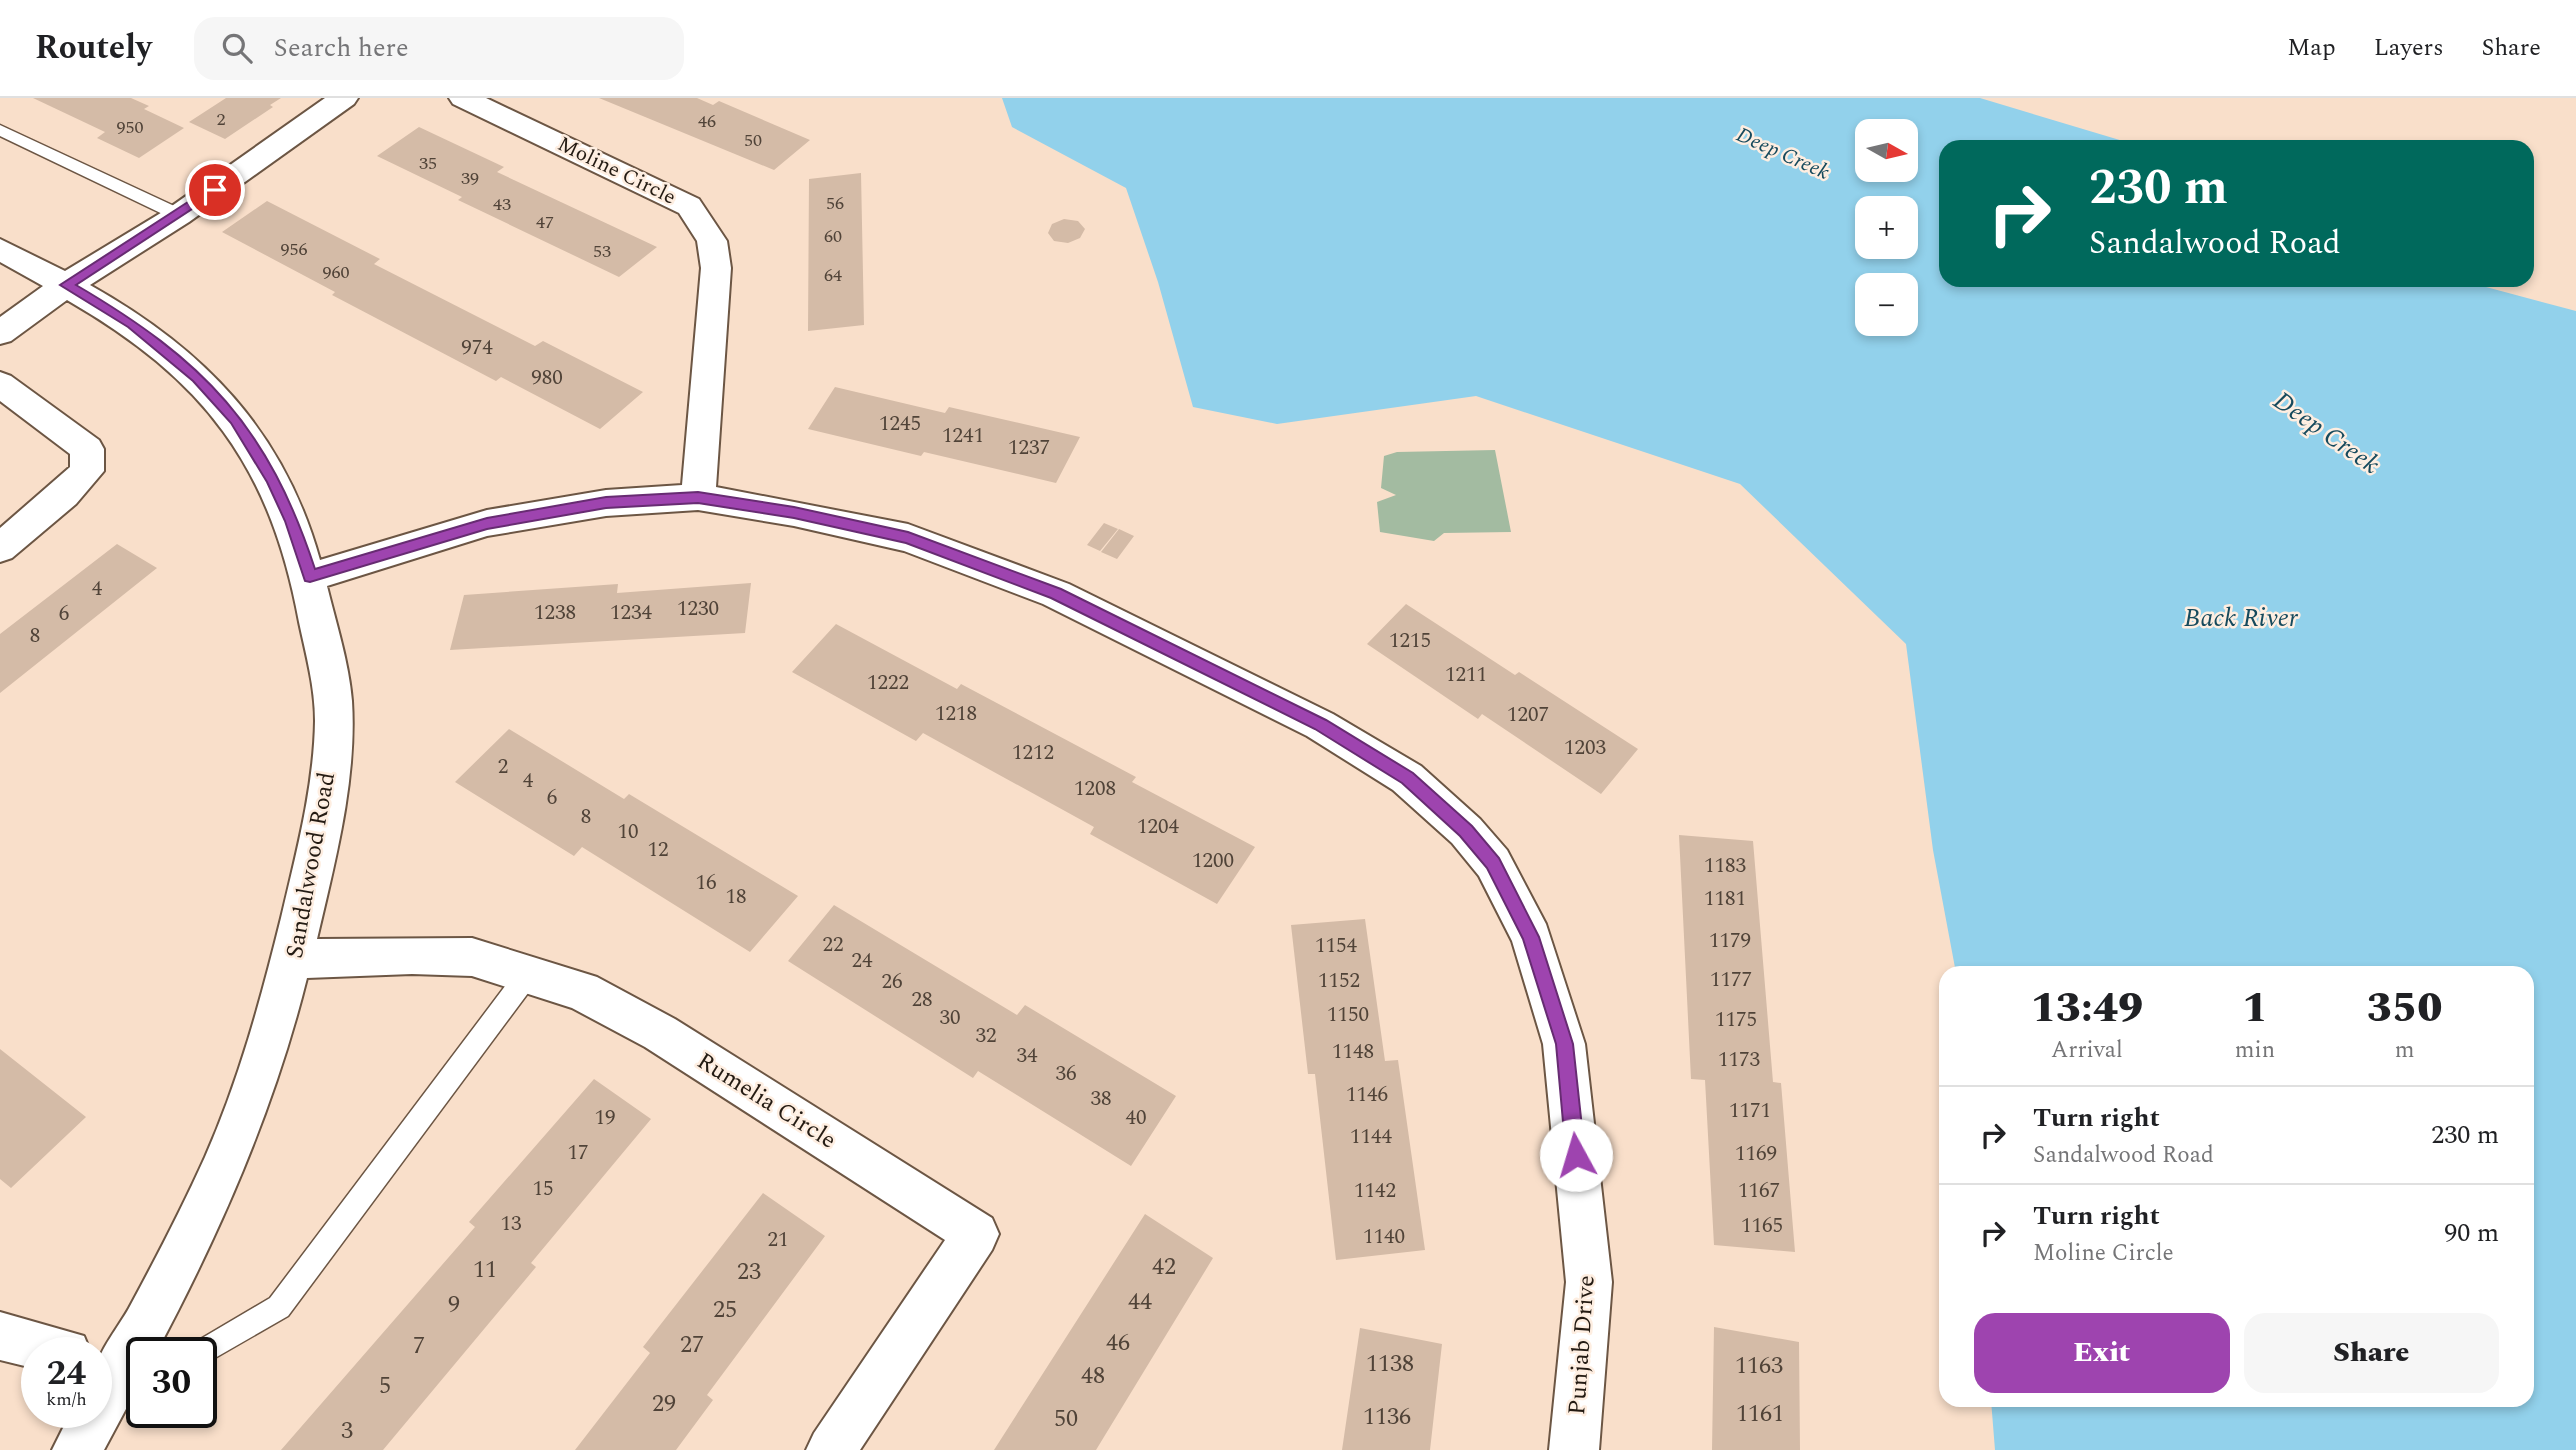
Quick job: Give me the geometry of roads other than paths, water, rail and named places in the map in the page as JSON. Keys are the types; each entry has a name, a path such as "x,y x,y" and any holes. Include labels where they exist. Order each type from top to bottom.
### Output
{"street":[{"path":"0,333 66,285 179,215 344,98"},
{"name":"Moline Circle","path":"463,98 689,206 712,241 716,268 698,497"},
{"name":"Sandalwood Road","path":"0,250 132,324 198,377 236,420 273,480 292,521 310,577 333,702 326,800 293,958 272,1032 237,1133 161,1293 120,1363 77,1450"},
{"path":"0,384 87,449 87,471 64,495 0,548"},
{"name":"Punjab Drive","path":"310,577 487,523 606,503 698,497 794,513 908,538 1056,594 1320,725 1407,778 1466,831 1493,863 1531,937 1564,1044 1589,1282 1574,1450"},
{"name":"Rumelia Circle","path":"293,958 412,955 472,957 582,991 660,1032 976,1234 831,1450"},
{"path":"0,1336 21,1341"}],"lane":[{"path":"0,130 179,215"},
{"path":"217,1344 279,1307 529,973"}],"water":[{"name":"Back River","path":"1002,98 1980,98 2120,140 1939,140 1939,287 2486,287 2576,311 2576,1450 1995,1450 1992,1407 2534,1407 2534,966 1955,966 1933,850 1906,644 1740,484 1476,396 1277,424 1193,407 1158,282 1126,188 1012,127"}],"water label":[{"name":"Deep Creek","path":"1783,153"},
{"name":"Deep Creek","path":"2327,432"}]}
